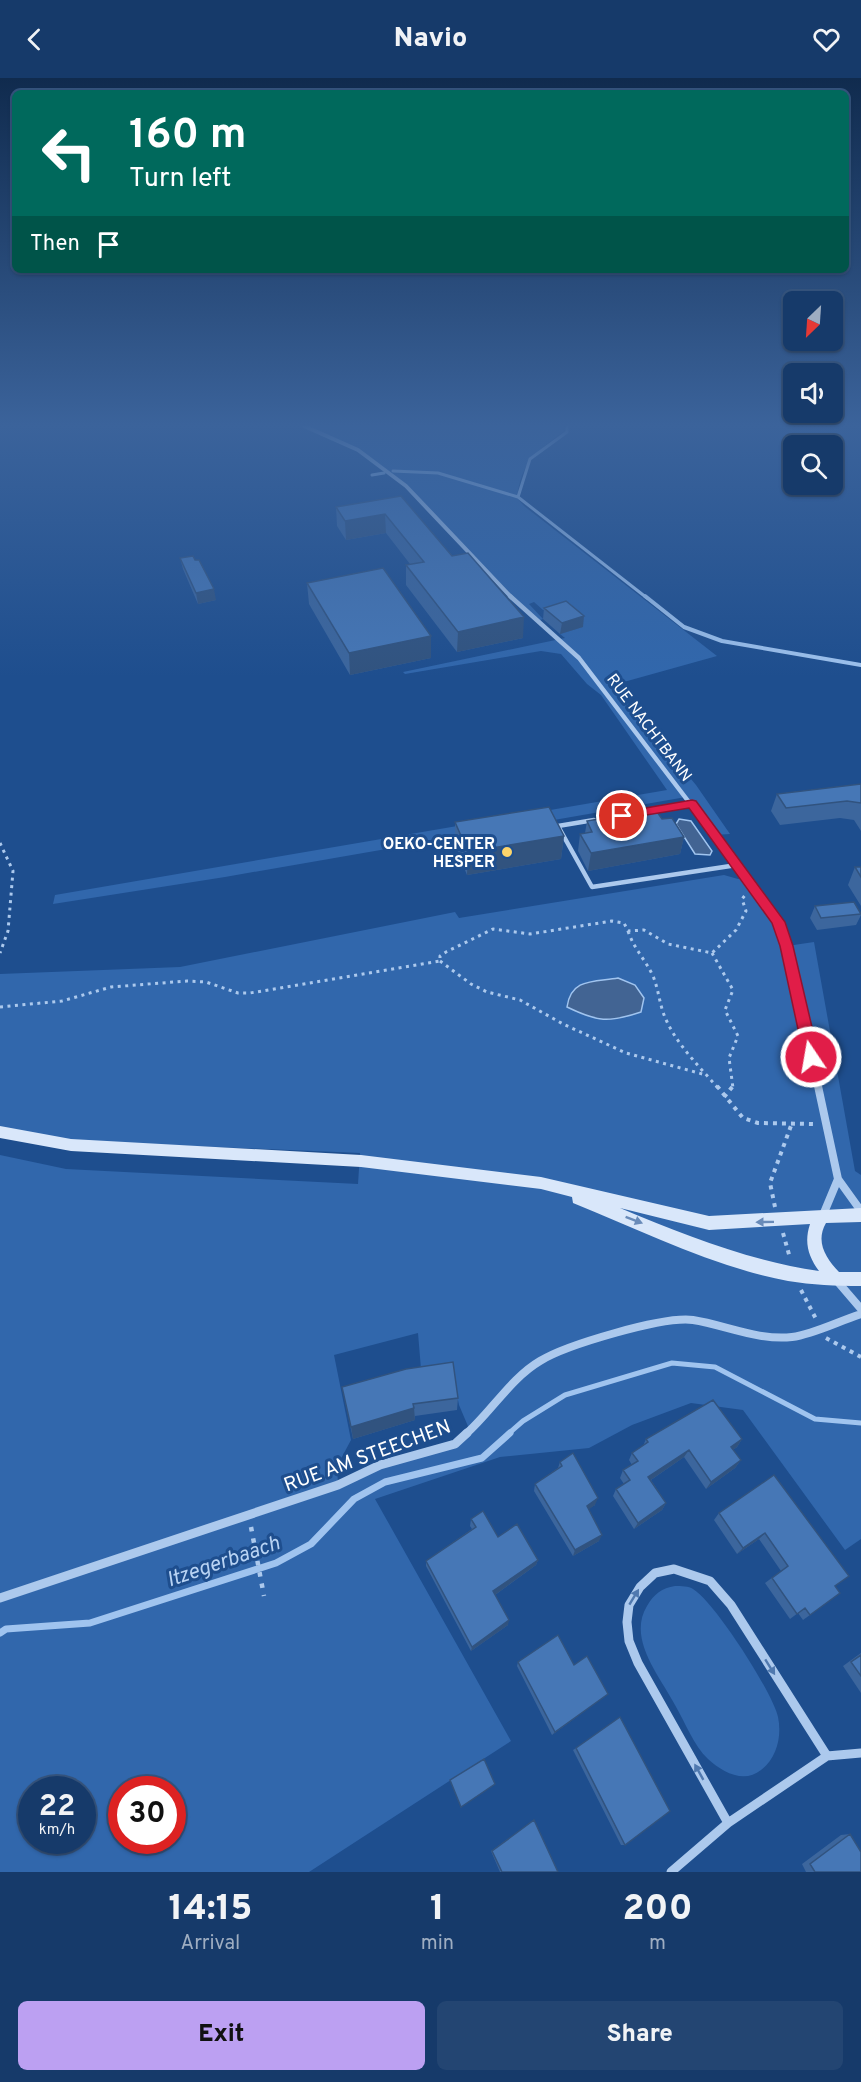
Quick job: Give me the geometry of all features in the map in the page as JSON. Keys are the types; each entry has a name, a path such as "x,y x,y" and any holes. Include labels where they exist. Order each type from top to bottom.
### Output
{"main road":[{"path":"0,1132 71,1145 361,1161 541,1183 709,1223 780,1221 861,1213"},
{"path":"541,1183 729,1258 795,1275 861,1279"},
{"path":"823,1216 815,1226 813,1245 823,1266 835,1278"}],"street":[{"name":"RUE NACHTBANN","path":"430,510 514,600 579,658 692,804 778,922 787,946 838,1179 861,1213"},
{"path":"823,1216 838,1179"},
{"path":"835,1278 861,1311"},
{"name":"RUE AM STEECHEN","path":"0,1598 338,1485 380,1465 455,1444 485,1417 514,1383 539,1361 561,1352 656,1323 691,1320 766,1336 792,1337 861,1311"},
{"path":"728,1823 638,1663 629,1641 627,1622 629,1605 640,1587 655,1573 674,1569 710,1581 732,1605 826,1756"},
{"path":"671,1872 728,1823 826,1756 861,1753"}],"lane":[{"path":"641,813 692,804"},
{"path":"606,818 558,826 592,887 737,865"}],"path":[{"path":"0,843 13,871 8,931 0,953"},
{"path":"712,953 736,930 746,911 742,899 745,895 757,892"},
{"path":"440,962 440,956 493,928 516,934 532,934 583,923 613,921 624,923 635,951 652,976 663,1012 677,1039 743,1118 758,1123 826,1124"},
{"path":"628,931 644,930 668,944 712,953 732,984 733,990 725,1002 724,1009 738,1036 729,1058 733,1088 724,1097"},
{"path":"0,1007 62,1001 111,987 186,981 206,982 238,993 250,993 440,962 471,984 487,992 520,1000 563,1024 626,1053 707,1076"},
{"path":"774,1204 770,1183 792,1123"},
{"path":"820,1328 828,1341 861,1357"},
{"path":"253,1537 264,1596"}],"shaded area":[{"path":"429,510 529,510 717,656 613,685 696,785 730,834 714,835 686,797 225,877 53,904 55,895 667,790 601,695 587,684 561,654 541,651 405,674 403,672 565,638 560,634 582,627 558,607 543,610 534,602 529,604 543,619 537,621"},
{"path":"679,819 691,821 712,851 710,855 695,854 676,824"},
{"path":"724,875 738,879 746,878 778,922 787,946 814,942 855,1171 861,1175 861,1539 845,1550 743,1410 691,1403 632,1425 589,1448 500,1457 375,1499 511,1741 309,1872 0,1872 0,1155 66,1169 358,1184 360,1153 73,1141 0,1127 0,974 180,967 455,912 459,918","holes":["418,1333 421,1369 452,1370 459,1405 470,1431 455,1444 380,1465 338,1484 337,1466 351,1440 334,1355"]},
{"path":"618,978 635,985 644,998 641,1012 620,1018 603,1019 587,1016 567,1007 573,991 579,986 592,981"},
{"path":"675,1586 693,1589 714,1611 742,1648 774,1705 779,1724 777,1746 771,1759 754,1774 733,1775 714,1764 703,1754 648,1657 643,1644 642,1619 652,1598 662,1590"}],"building":[{"path":"338,510 413,510 452,556 468,553 524,617 458,632 406,565 424,562 385,514 345,521"},
{"path":"193,556 195,560 199,560 214,589 196,593 180,558"},
{"path":"383,568 431,636 349,653 307,583"},
{"path":"566,601 584,616 562,623 544,608"},
{"path":"861,784 861,803 847,801 786,808 777,794"},
{"path":"549,807 564,836 468,852 455,822"},
{"path":"655,809 662,819 672,818 684,837 591,853 580,834 592,832 587,821"},
{"path":"855,867 861,867 861,877"},
{"path":"854,902 861,914 821,918 815,906"},
{"path":"453,1362 458,1398 413,1404 414,1408 351,1427 342,1387 406,1369"},
{"path":"713,1400 742,1439 731,1447 741,1460 711,1482 689,1450 648,1477 666,1503 638,1523 616,1489 630,1480 623,1470 638,1461 632,1453 648,1442 646,1439"},
{"path":"573,1453 598,1498 587,1506 602,1535 575,1550 535,1484 562,1466 560,1462"},
{"path":"774,1475 849,1576 835,1586 840,1593 810,1615 805,1608 797,1614 772,1578 788,1566 765,1533 743,1548 719,1513"},
{"path":"483,1511 498,1537 517,1524 538,1560 493,1591 509,1620 472,1647 426,1561 476,1527 471,1519"},
{"path":"558,1635 574,1665 587,1656 608,1694 555,1732 518,1662"},
{"path":"861,1655 861,1676 851,1662"},
{"path":"620,1717 670,1811 625,1845 576,1748"},
{"path":"484,1759 495,1784 461,1807 450,1780"},
{"path":"534,1820 558,1872 502,1872 492,1851"},
{"path":"850,1834 861,1852 861,1872 815,1872 810,1864"}],"waterway":[{"path":"534,510 647,598"},
{"path":"645,596 684,627 722,641 861,665"},
{"name":"Itzegerbaach","path":"508,1434 523,1421 565,1395 672,1363 715,1367 815,1419 861,1423"},
{"name":"Itzegerbaach","path":"0,1633 6,1629 90,1623 276,1563 311,1544 354,1499 385,1482 482,1458 510,1433"}],"place":[{"name":"OEKO-CENTER HESPER","path":"507,852"}],"route":[{"path":"622,816 692,804 778,922 787,946 811,1057"}]}
